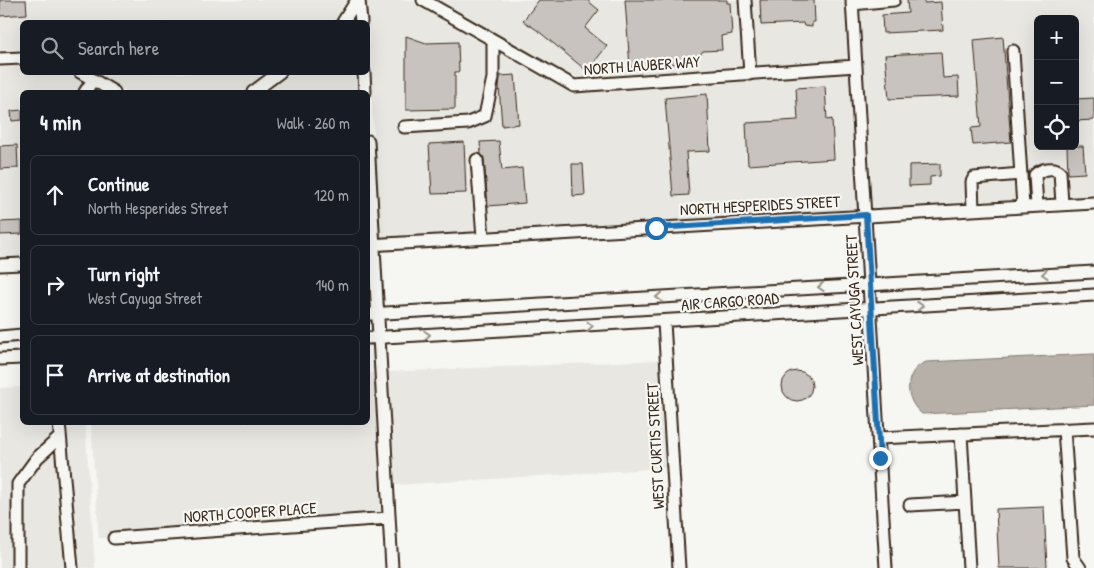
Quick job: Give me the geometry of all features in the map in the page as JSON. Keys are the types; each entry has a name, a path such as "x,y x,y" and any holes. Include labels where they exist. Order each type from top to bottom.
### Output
{"street":[{"path":"344,20 358,0"},
{"path":"358,0 361,20"},
{"name":"NORTH LAUBER WAY","path":"423,0 574,86 856,66"},
{"path":"745,0 750,74"},
{"path":"852,2 894,0"},
{"name":"WEST CAYUGA STREET","path":"852,2 886,568"},
{"path":"404,127 468,124 484,116 492,78 493,40"},
{"path":"1013,51 1023,206"},
{"path":"0,59 20,58"},
{"path":"85,75 110,90"},
{"path":"256,90 276,75"},
{"path":"364,75 365,90"},
{"path":"86,90 93,80"},
{"path":"477,160 483,237"},
{"path":"1037,206 1035,175 1042,170 1055,169 1060,172 1062,204"},
{"path":"973,209 972,182 974,178 1021,174"},
{"name":"NORTH HESPERIDES STREET","path":"370,245 1094,203"},
{"path":"370,245 373,338 392,568"},
{"path":"0,265 20,264"},
{"name":"AIR CARGO ROAD","path":"372,314 1094,272"},
{"name":"AIR CARGO ROAD","path":"373,338 664,322 1094,294"},
{"name":"WEST CURTIS STREET","path":"664,322 678,568"},
{"path":"0,336 20,335"},
{"path":"0,360 20,358"},
{"path":"59,425 72,568"},
{"path":"879,438 1094,428"},
{"path":"1064,429 1073,558 1080,568"},
{"path":"961,434 969,568"},
{"path":"18,568 18,484 36,458 60,437"},
{"path":"910,506 965,502"},
{"name":"NORTH COOPER PLACE","path":"114,538 389,518"}],"shaded area":[{"path":"0,0 349,0 335,20 20,20 20,52 0,53"},
{"path":"366,0 411,0 574,92 850,73 858,209 380,238 370,68 370,20 367,20"},
{"path":"436,0 845,0 849,60 576,80"},
{"path":"859,0 1094,0 1094,196 872,209"},
{"path":"20,64 20,75 70,75 98,90 20,90 20,257 0,259 0,65"},
{"path":"97,75 266,75 246,90 123,90"},
{"path":"287,75 357,75 358,90 267,90"},
{"path":"1094,354 1094,405 922,414 916,408 909,394 910,379 913,372 918,366 926,362"},
{"path":"659,360 666,468 394,485 388,372"},
{"path":"370,373 374,373 381,513 107,532 107,538 99,538 91,425 370,425"},
{"path":"20,387 20,425 85,425 95,568 0,568 0,388"}],"building":[{"path":"0,0 26,0 27,14 0,16"},
{"path":"539,0 587,0 599,10 585,28 607,46 587,71 537,30 523,21"},
{"path":"625,0 727,0 727,3 730,3 732,34 721,36 722,50 703,51 698,57 695,55 692,58 689,57 683,63 630,67"},
{"path":"760,0 814,0 815,22 812,22 812,27 804,26 803,23 761,25"},
{"path":"907,0 924,0 924,3 941,2 943,30 883,33 882,15 908,13"},
{"path":"406,36 426,43 458,42 459,72 455,72 455,109 406,110"},
{"path":"1003,37 1011,142 973,145 971,128 981,127 974,40"},
{"path":"941,52 943,78 958,77 959,96 889,99 885,55"},
{"path":"515,75 519,124 502,126 500,76"},
{"path":"825,86 827,120 832,119 834,159 748,165 746,123 798,120 796,88"},
{"path":"707,94 710,151 686,152 689,195 673,196 665,98"},
{"path":"1094,98 1094,120 1079,121 1079,99"},
{"path":"20,110 20,120 12,121 11,111"},
{"path":"499,141 502,170 522,168 525,203 488,206 484,159 481,154 480,142"},
{"path":"464,142 466,193 432,194 429,144"},
{"path":"17,145 18,168 0,169 0,146"},
{"path":"1079,146 1083,146 1085,173 1068,174 1067,150 1079,150"},
{"path":"572,164 583,164 585,195 573,196"},
{"path":"940,164 940,176 930,177 930,185 909,186 909,165"},
{"path":"20,221 20,234 0,235 0,222"},
{"path":"797,371 808,375 812,386 808,397 797,401 786,397 782,386 786,375"},
{"path":"1044,507 1047,568 999,568 996,509"}],"route":[{"path":"656,228 866,215 880,458"}]}
